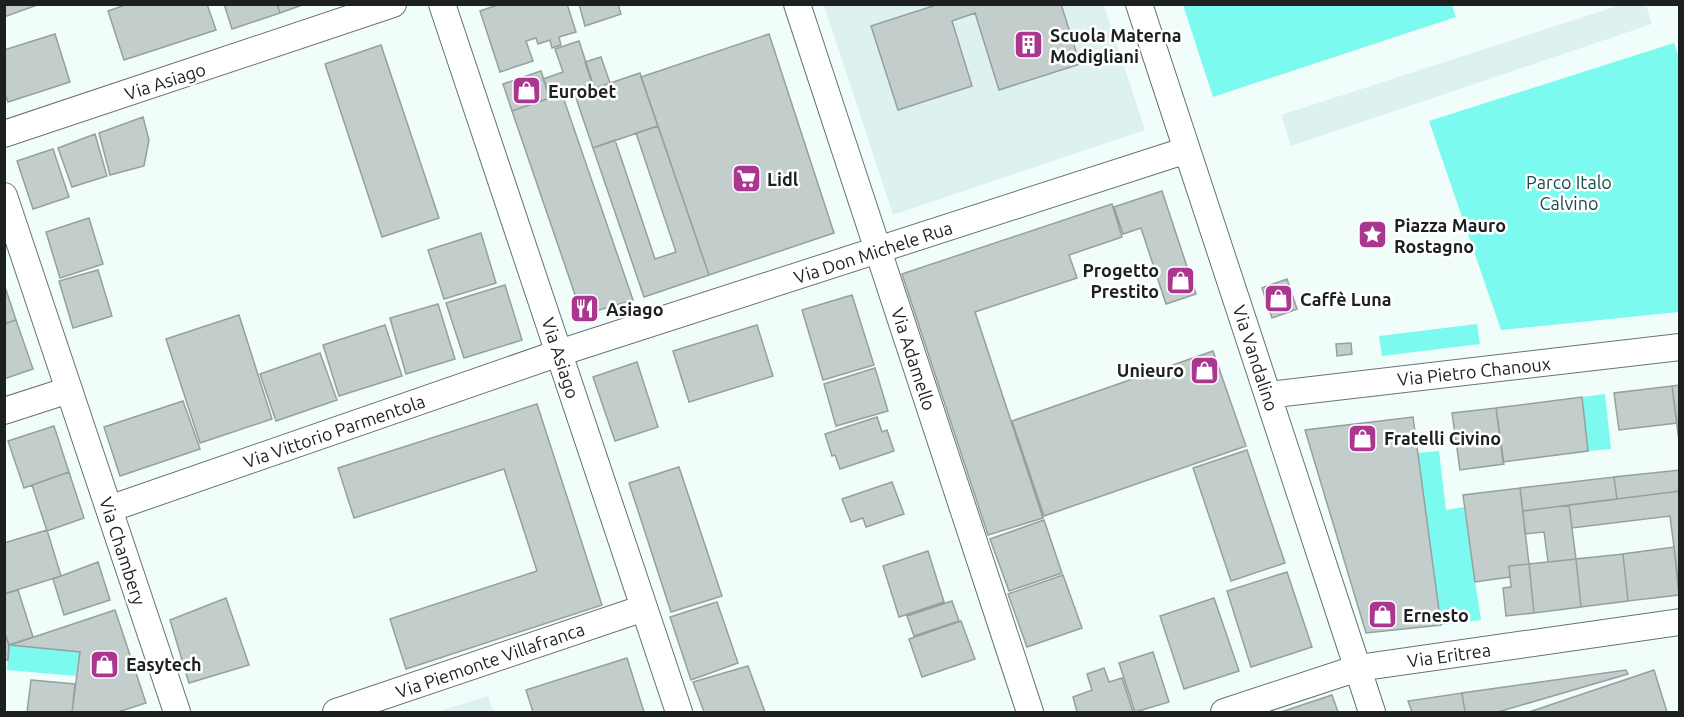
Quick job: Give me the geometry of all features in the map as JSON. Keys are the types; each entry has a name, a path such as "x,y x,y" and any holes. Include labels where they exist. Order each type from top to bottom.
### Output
{"street":[{"name":"Via Asiago","path":"4,134 393,4"},
{"name":"Via Asiago","path":"442,4 679,712"},
{"name":"Via Adamello","path":"797,4 1030,712"},
{"name":"Via Vandalino","path":"1139,4 1372,712"},
{"name":"Via Don Michele Rua","path":"559,353 1187,150"},
{"name":"Via Chambery","path":"4,196 176,712"},
{"name":"Via Pietro Chanoux","path":"1268,395 1680,347"},
{"name":"Via Vittorio Parmentola","path":"109,508 559,353"},
{"path":"4,411 69,390"},
{"name":"Via Piemonte Villafranca","path":"336,712 644,608"},
{"name":"Via Eritrea","path":"1224,712 1358,668 1680,622"}],"shaded area":[{"path":"824,5 1104,5 1145,130 893,215"},
{"path":"1620,5 1646,5 1652,24 1291,146 1281,115"},
{"path":"488,696 494,712 436,712"}],"green space":[{"path":"1183,5 1452,5 1456,17 1213,97"},
{"name":"Parco Italo Calvino","path":"1674,43 1680,60 1679,312 1501,330 1429,121"},
{"path":"1477,324 1480,344 1382,356 1379,336"},
{"path":"1605,394 1611,449 1588,451 1582,397"},
{"path":"1439,451 1446,510 1464,507 1481,620 1441,625 1418,453"},
{"path":"9,645 80,652 76,676 7,670"}],"building":[{"path":"4,4 40,4 4,17"},
{"path":"128,4 207,4 216,30 124,60 108,11"},
{"path":"224,4 277,4 280,13 232,29"},
{"path":"277,4 305,4 280,13"},
{"path":"500,4 567,4 576,32 559,37 561,45 552,48 550,40 538,44 536,38 526,41 533,61 500,72 480,11"},
{"path":"579,4 618,4 621,14 585,26"},
{"name":"Scuola Materna Modigliani","path":"939,4 1061,4 1080,64 999,90 975,13 952,21 972,86 898,110 871,26"},
{"path":"55,34 70,82 8,102 4,91 4,50"},
{"name":"Lidl","path":"769,34 834,233 709,275 641,77"},
{"path":"579,41 593,84 550,98 543,79 563,72 555,49"},
{"path":"381,45 439,218 382,237 325,64"},
{"path":"601,57 610,83 594,89 585,62"},
{"name":"Eurobet","path":"541,71 550,98 512,111 503,84"},
{"path":"640,73 658,126 593,148 575,95"},
{"path":"562,94 633,300 582,315 512,111"},
{"path":"143,117 149,140 144,166 110,175 99,133"},
{"path":"658,126 709,275 644,297 593,148 615,140 655,259 676,252 636,133"},
{"path":"95,134 107,176 72,187 58,148"},
{"path":"53,149 69,197 33,209 17,161"},
{"path":"1162,191 1196,294 1166,304 1141,228 1123,234 1114,207"},
{"path":"1112,204 1122,237 1069,255 1077,278 975,312 1043,518 988,535 902,274"},
{"path":"89,218 103,264 60,278 46,232"},
{"path":"481,233 496,283 444,299 428,250"},
{"path":"98,270 112,316 73,328 59,281"},
{"name":"Caffè Luna","path":"1287,279 1297,309 1272,318 1262,288"},
{"path":"4,284 16,320 4,324"},
{"path":"505,285 522,340 464,358 446,303"},
{"path":"852,295 874,365 823,380 802,310"},
{"path":"438,304 455,359 406,374 390,318"},
{"path":"239,315 272,419 200,443 166,339"},
{"path":"16,320 33,369 4,379 4,324"},
{"path":"385,325 402,376 339,396 323,345"},
{"path":"757,325 773,376 689,402 673,351"},
{"path":"1351,343 1352,354 1337,356 1336,344"},
{"path":"1213,351 1246,446 1044,516 1012,421"},
{"path":"320,353 337,400 276,421 260,374"},
{"path":"637,362 658,427 615,441 593,377"},
{"path":"875,368 888,411 836,426 824,384"},
{"path":"1680,385 1680,449 1672,386"},
{"path":"1672,386 1677,423 1619,430 1614,393"},
{"path":"1582,397 1588,451 1503,462 1496,408"},
{"path":"183,401 200,449 120,476 104,427"},
{"path":"537,404 602,605 406,669 390,619 537,571 504,469 354,518 338,468"},
{"path":"1496,408 1504,464 1460,470 1452,413"},
{"path":"877,417 882,432 887,430 894,451 840,469 835,455 832,456 825,434"},
{"path":"1413,417 1441,625 1366,633 1305,430"},
{"path":"54,426 69,472 24,488 8,441"},
{"path":"1247,450 1285,563 1231,581 1193,468"},
{"path":"679,467 722,596 671,612 629,483"},
{"path":"1680,470 1680,491 1617,499 1614,477"},
{"path":"69,472 84,518 47,531 32,485"},
{"path":"1614,477 1617,499 1523,511 1520,488"},
{"path":"892,482 904,514 866,527 863,518 851,522 842,499"},
{"path":"1520,488 1529,564 1509,566 1510,577 1475,582 1463,495"},
{"path":"1680,491 1680,595 1670,516 1572,528 1569,505"},
{"path":"1569,505 1576,559 1548,562 1544,532 1525,534 1523,511"},
{"path":"1044,520 1062,573 1009,591 990,539"},
{"path":"47,530 61,576 4,594 4,543"},
{"path":"1674,547 1679,595 1628,601 1623,554"},
{"path":"928,551 944,602 899,617 883,566"},
{"path":"1623,554 1628,601 1581,607 1576,559"},
{"path":"1576,559 1581,607 1534,613 1529,564"},
{"path":"98,562 110,600 64,615 53,579"},
{"path":"1529,564 1534,613 1506,616 1503,588 1511,587 1509,566"},
{"path":"1287,572 1312,647 1251,667 1227,591"},
{"path":"1063,575 1082,628 1027,647 1008,594"},
{"path":"18,590 33,637 9,645 4,631 4,594"},
{"path":"226,598 249,665 189,683 170,620"},
{"path":"1214,598 1239,671 1184,689 1160,616"},
{"path":"952,601 959,621 914,636 907,616"},
{"path":"717,602 738,663 691,680 670,617"},
{"name":"Easytech","path":"115,610 146,703 118,712 72,712 80,652 10,645"},
{"path":"961,621 975,659 922,677 909,639"},
{"path":"4,631 9,645 8,660 4,660"},
{"path":"1153,652 1169,702 1135,712 1119,663"},
{"path":"627,658 644,712 533,712 526,690"},
{"path":"748,666 765,712 704,712 693,682"},
{"path":"1104,668 1109,682 1122,678 1133,712 1077,712 1073,697 1092,690 1087,674"},
{"path":"1626,670 1628,674 1498,712 1465,712 1462,693"},
{"path":"1654,670 1667,712 1529,712"},
{"path":"31,680 75,684 72,712 27,712"},
{"path":"1462,693 1465,712 1412,712 1408,701"},
{"path":"1332,695 1338,712 1281,712"}],"place":[{"name":"Scuola Materna Modigliani","path":"1029,45"},
{"name":"Eurobet","path":"527,91"},
{"name":"Lidl","path":"746,179"},
{"name":"Piazza Mauro Rostagno","path":"1373,235"},
{"name":"Progetto Prestito","path":"1180,280"},
{"name":"Caffè Luna","path":"1279,299"},
{"name":"Asiago","path":"585,309"},
{"name":"Unieuro","path":"1205,370"},
{"name":"Fratelli Civino","path":"1363,438"},
{"name":"Ernesto","path":"1382,615"},
{"name":"Easytech","path":"105,664"}]}
